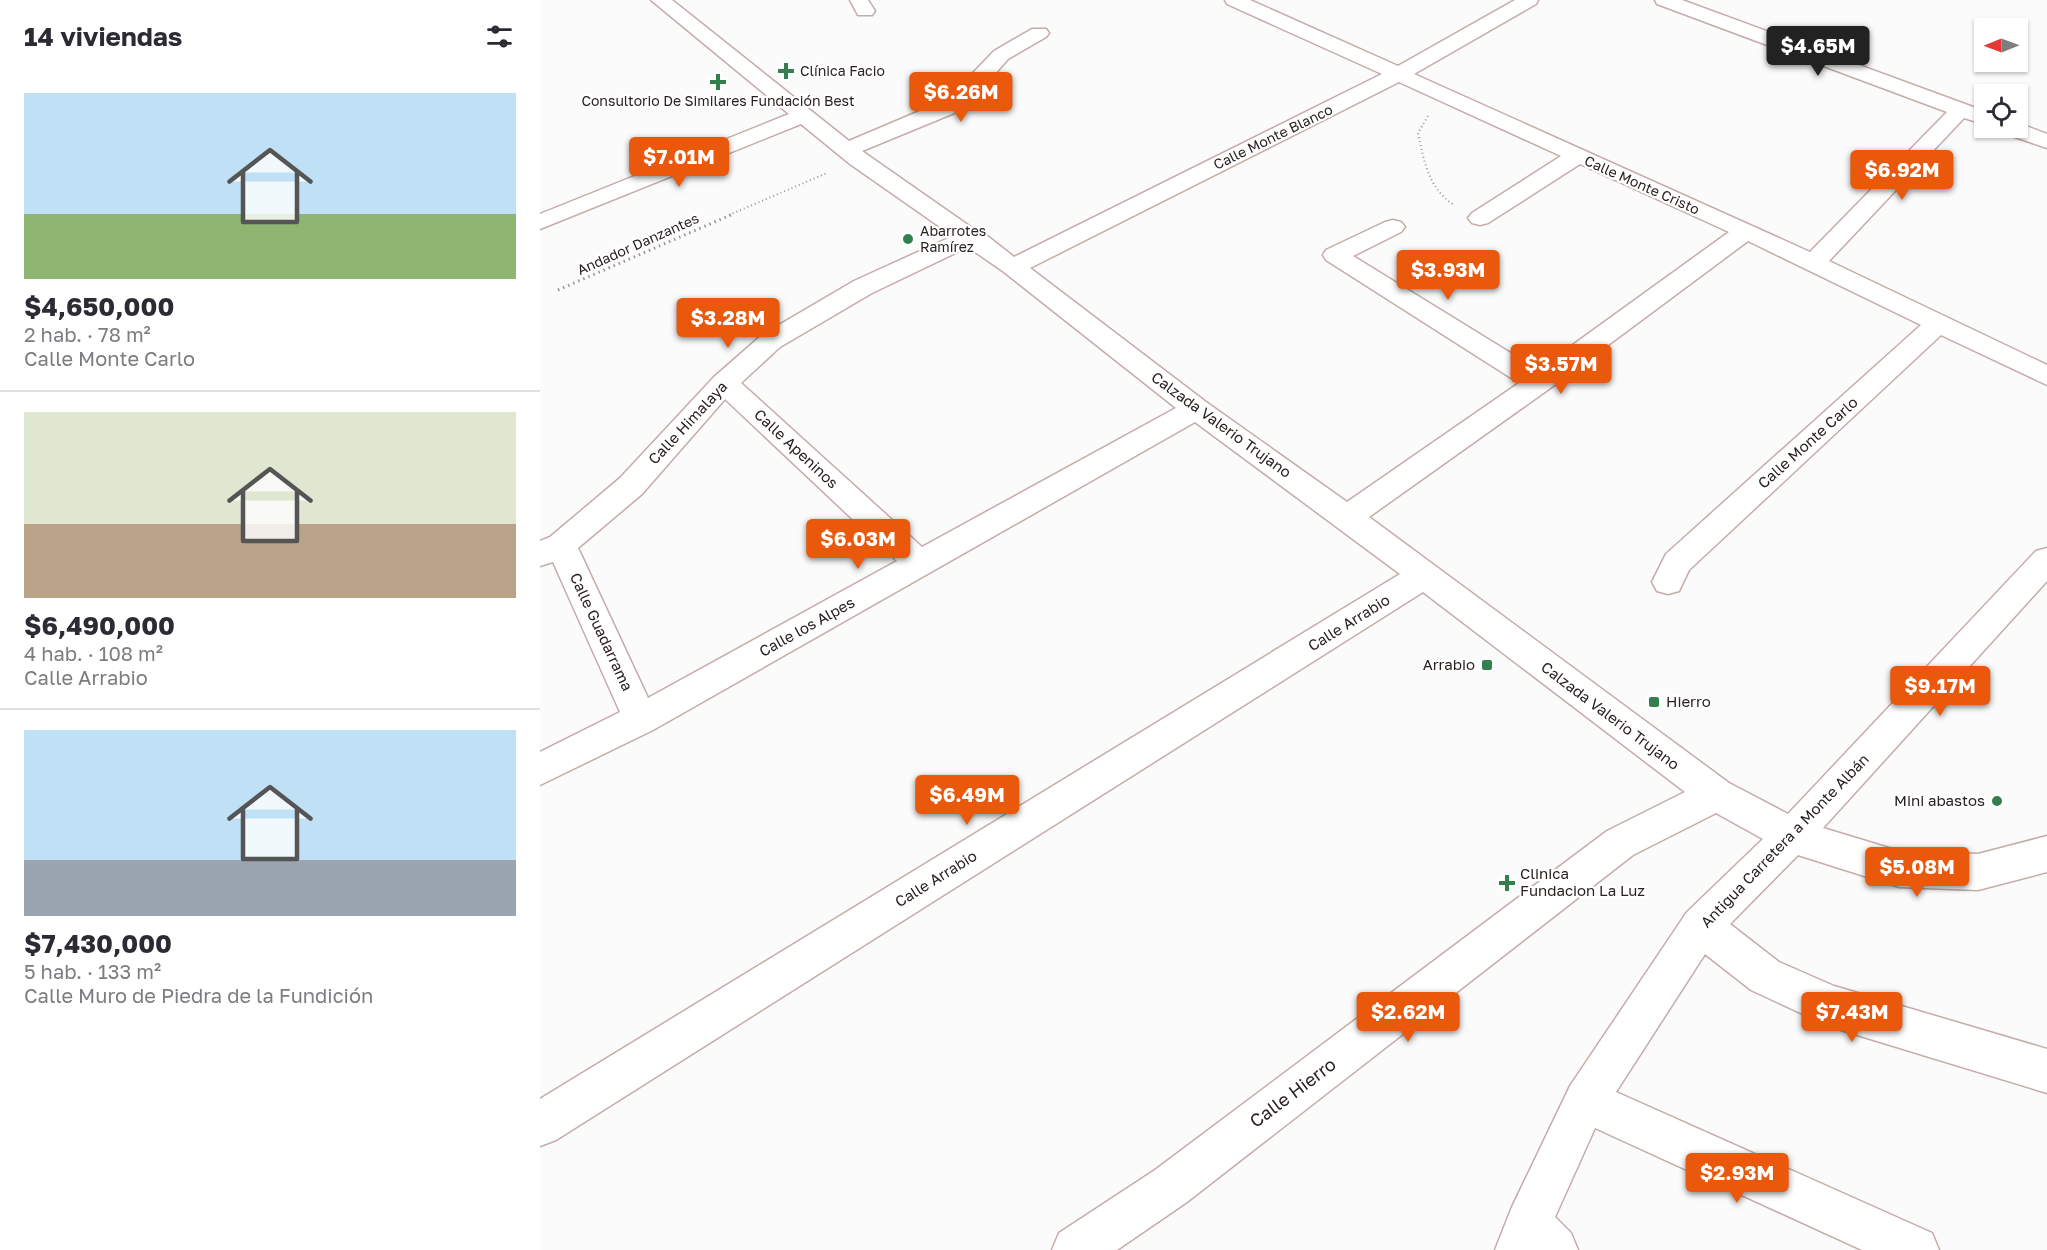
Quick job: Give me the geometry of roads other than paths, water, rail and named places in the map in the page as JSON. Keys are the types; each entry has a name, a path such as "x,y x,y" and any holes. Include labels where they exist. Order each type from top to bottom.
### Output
{"street":[{"name":"Calzada Valerio Trujano","path":"660,0 852,155 972,236 1196,409 1347,517 1716,795 1792,836 1899,869 1978,872 2047,854"},
{"name":"Calle Monte Cristo","path":"1234,0 1746,231 2047,376"},
{"name":"Calle Monte Blanco","path":"1013,267 1399,74 1529,0"},
{"path":"1664,0 1974,114"},
{"path":"852,155 956,104 1001,55 1039,33"},
{"path":"1812,264 1961,109"},
{"path":"540,222 802,116"},
{"path":"2028,134 2047,141"},
{"path":"1480,218 1577,156"},
{"path":"1393,227 1335,255 1539,383"},
{"path":"1347,517 1539,383 1746,231"},
{"name":"Calle Himalaya","path":"551,550 631,486 724,383 771,340 864,287 972,236"},
{"name":"Calle Monte Carlo","path":"1672,572 1939,323"},
{"name":"Calle Apeninos","path":"724,383 920,564"},
{"name":"Calle los Alpes","path":"540,769 641,719 1196,409"},
{"name":"Calle Guadarrama","path":"551,550 641,719"},
{"name":"Antigua Carretera a Monte Albán","path":"1534,1241 1585,1101 1701,926 1792,836 2047,560"},
{"name":"Calle Arrabio","path":"540,1124 1424,576"},
{"name":"Calle Hierro","path":"1076,1250 1172,1186 1620,843 1716,795"},
{"path":"1701,926 1765,975 1831,1006 2047,1071"},
{"path":"1585,1101 1915,1250"}],"place":[{"name":"Clínica Facio","path":"786,71"},
{"name":"Consultorio De Similares Fundación Best","path":"718,82"},
{"name":"Abarrotes Ramírez","path":"908,239"},
{"name":"Arrabio","path":"1487,665"},
{"name":"Hierro","path":"1654,702"},
{"name":"Mini abastos","path":"1997,801"},
{"name":"Clinica Fundacion La Luz","path":"1507,883"}]}
